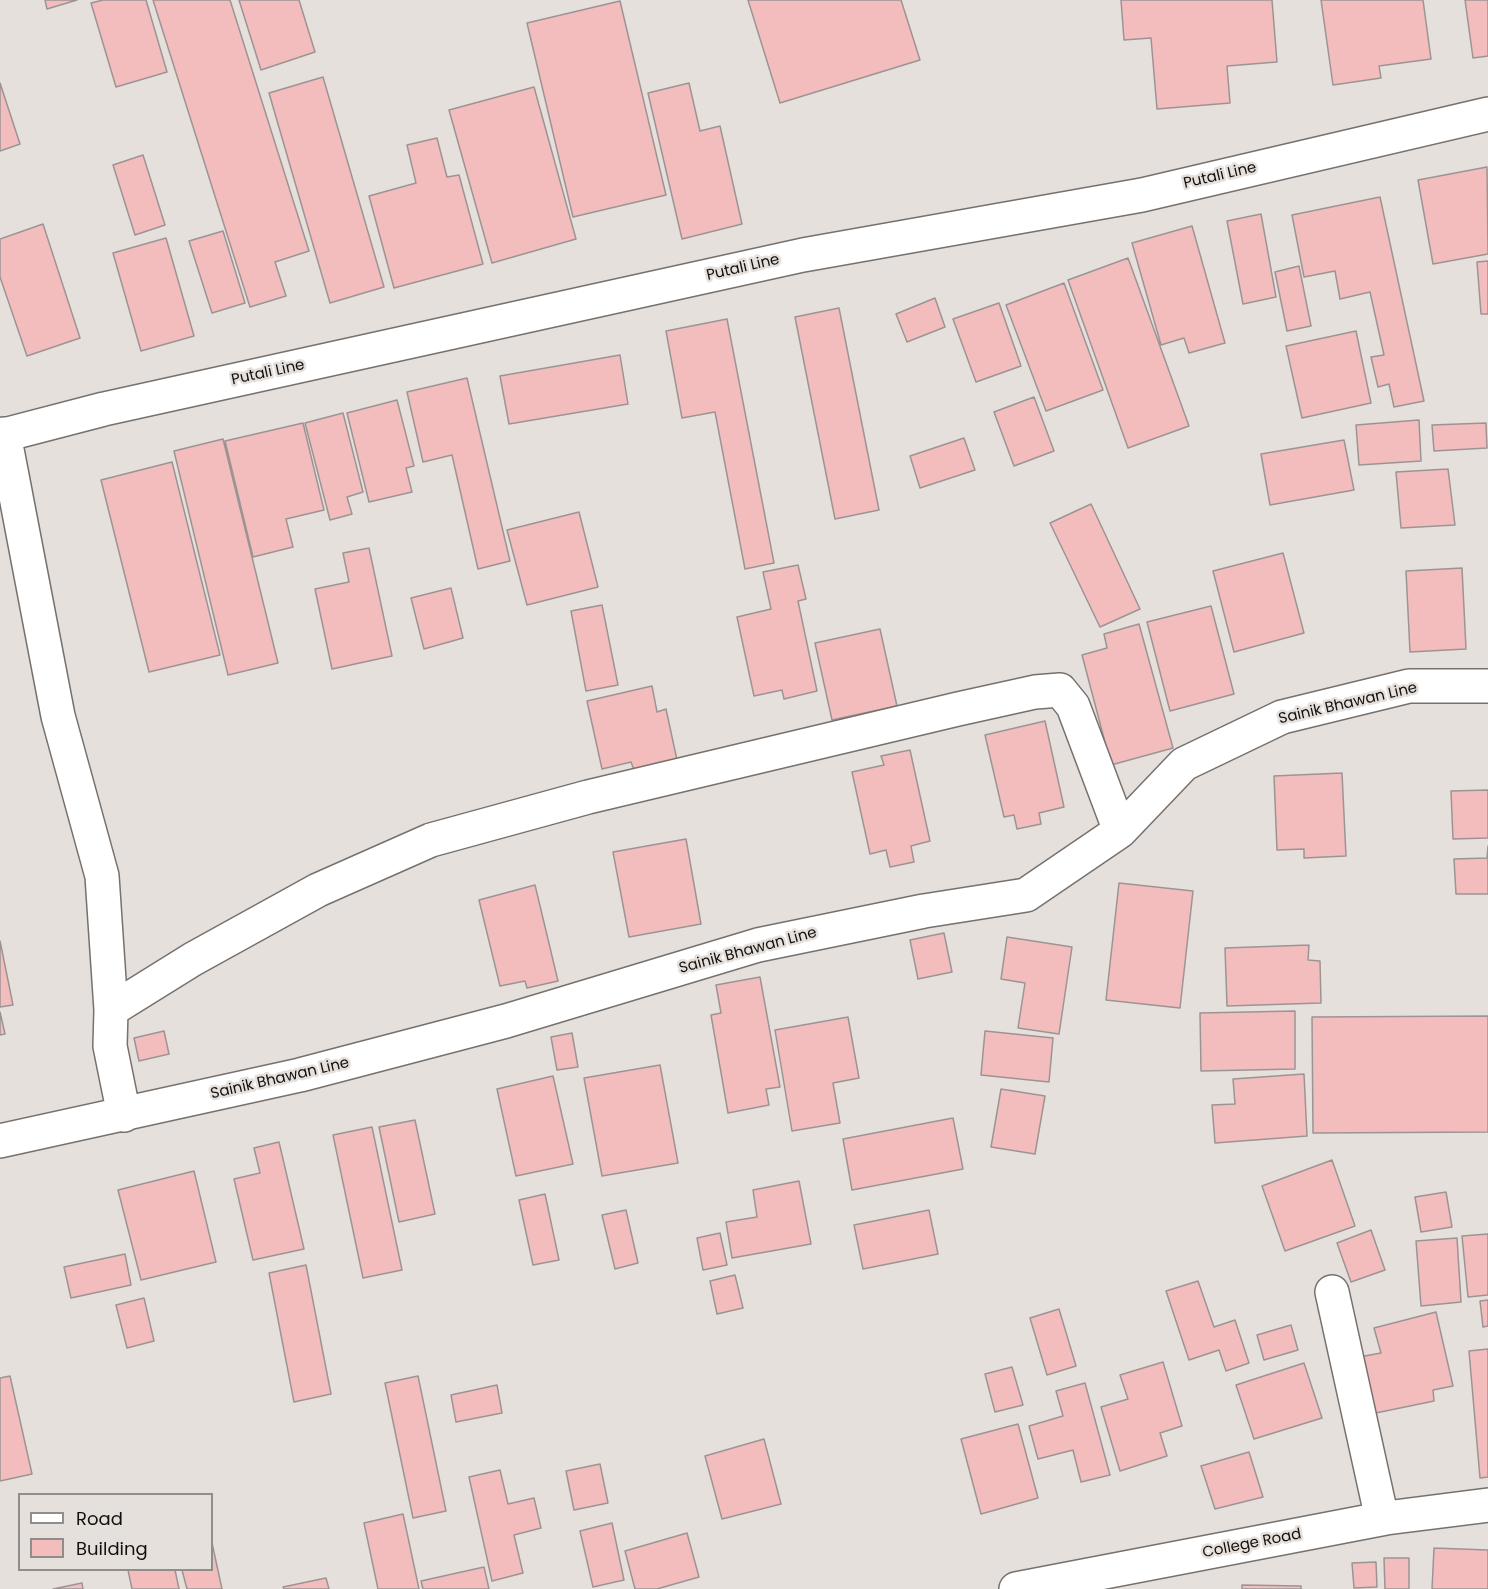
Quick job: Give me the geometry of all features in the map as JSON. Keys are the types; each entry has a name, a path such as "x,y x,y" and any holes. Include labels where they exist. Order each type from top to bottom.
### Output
{"street":[{"name":"Putali Line","path":"2,435 104,410 803,255 1142,195 1488,114"},
{"path":"2,435 58,716 102,876 111,1010 110,1046 124,1115"},
{"name":"Sainik Bhawan Line","path":"0,1141 300,1075 506,1021 758,945 924,911 1026,895 1120,831 1184,764 1282,717 1409,686 1488,686"},
{"path":"111,1010 193,959 318,890 431,840 600,794 1035,692 1060,690 1073,706 1120,831"},
{"path":"1332,1292 1382,1519"},
{"name":"College Road","path":"1016,1589 1382,1519 1488,1505"}],"building":[{"path":"45,0 77,0 47,9"},
{"path":"103,0 146,0 167,72 116,87 91,3"},
{"path":"153,0 230,0 309,251 275,262 286,296 250,307"},
{"path":"239,0 299,0 315,52 261,70"},
{"path":"748,0 901,0 920,60 780,103"},
{"path":"1121,0 1272,0 1277,62 1227,66 1230,103 1157,109 1151,38 1124,40"},
{"path":"1321,0 1423,0 1431,59 1379,66 1381,78 1333,85"},
{"path":"1465,0 1488,0 1488,56 1473,58"},
{"path":"620,1 666,195 573,217 527,23"},
{"path":"323,77 384,287 330,303 269,93"},
{"path":"0,83 20,144 0,151"},
{"path":"689,83 700,131 720,126 742,224 682,239 648,93"},
{"path":"534,87 576,239 492,263 449,110"},
{"path":"437,138 447,177 459,175 483,264 394,288 369,196 416,183 407,145"},
{"path":"143,155 165,225 135,235 113,165"},
{"path":"1487,167 1488,254 1433,264 1418,180"},
{"path":"1380,197 1424,401 1394,407 1389,384 1378,387 1371,357 1384,355 1370,292 1340,299 1335,271 1304,277 1292,215"},
{"path":"1261,214 1276,297 1243,304 1227,221"},
{"path":"43,224 80,338 27,356 0,277 0,239"},
{"path":"1192,226 1225,343 1189,353 1184,338 1161,345 1132,243"},
{"path":"223,231 245,303 212,313 189,241"},
{"path":"166,238 194,336 141,351 113,253"},
{"path":"1128,258 1189,426 1128,448 1068,280"},
{"path":"1488,261 1488,314 1481,314 1477,262"},
{"path":"1299,266 1311,326 1287,331 1275,272"},
{"path":"1064,283 1103,390 1046,411 1006,305"},
{"path":"935,298 945,327 907,342 896,314"},
{"path":"999,303 1021,366 976,382 953,319"},
{"path":"839,308 879,510 835,519 795,317"},
{"path":"727,319 774,563 745,569 715,412 682,418 666,331"},
{"path":"1356,331 1371,403 1302,418 1286,346"},
{"path":"620,355 628,404 509,424 500,376"},
{"path":"467,378 510,561 478,569 452,455 423,462 407,392"},
{"path":"1034,397 1054,451 1014,466 994,412"},
{"path":"397,400 414,466 406,468 412,492 369,502 347,413"},
{"path":"343,413 363,492 347,497 352,514 330,520 305,423"},
{"path":"1419,420 1421,461 1359,465 1356,425"},
{"path":"303,423 324,510 286,519 293,547 253,557 225,441"},
{"path":"1486,423 1487,448 1434,451 1432,425"},
{"path":"964,438 975,470 920,488 910,456"},
{"path":"223,439 278,663 228,675 174,451"},
{"path":"1344,440 1354,490 1270,505 1261,454"},
{"path":"172,462 220,655 149,672 101,480"},
{"path":"1448,469 1455,525 1401,528 1396,472"},
{"path":"1091,504 1140,609 1100,627 1050,523"},
{"path":"579,512 598,587 527,605 507,530"},
{"path":"369,548 392,656 332,669 315,589 349,582 343,553"},
{"path":"1283,553 1304,633 1234,652 1213,571"},
{"path":"798,565 806,599 798,601 817,691 784,699 782,690 754,696 737,617 771,609 763,572"},
{"path":"1462,568 1466,649 1410,652 1406,571"},
{"path":"451,588 463,638 424,649 411,598"},
{"path":"602,605 618,685 586,691 571,611"},
{"path":"1211,606 1234,694 1170,711 1147,622"},
{"path":"1139,624 1173,748 1111,765 1082,655 1107,648 1104,634"},
{"path":"880,629 897,706 832,720 815,643"},
{"path":"652,686 657,712 666,709 677,760 634,770 631,762 602,769 587,701"},
{"path":"1045,721 1064,807 1039,813 1041,824 1017,829 1014,815 1004,817 985,735"},
{"path":"910,750 930,841 911,846 914,862 890,867 886,850 870,854 852,772 884,765 881,756"},
{"path":"1342,773 1346,856 1304,858 1304,849 1277,850 1274,776"},
{"path":"1488,790 1488,838 1453,839 1451,791"},
{"path":"686,839 701,924 629,937 613,852"},
{"path":"1488,846 1488,894 1456,894 1454,859 1487,858"},
{"path":"1119,883 1193,891 1180,1008 1106,1000"},
{"path":"535,885 558,981 527,988 525,981 500,986 479,900"},
{"path":"944,933 952,972 918,979 910,940"},
{"path":"1007,937 1072,947 1059,1034 1018,1028 1025,983 1001,979"},
{"path":"0,941 13,1005 0,1007"},
{"path":"1309,945 1308,960 1320,961 1321,1003 1227,1006 1225,948"},
{"path":"760,977 780,1087 766,1089 769,1105 728,1113 711,1015 721,1013 716,985"},
{"path":"1295,1011 1295,1069 1201,1071 1200,1013"},
{"path":"0,1012 5,1034 0,1035"},
{"path":"1488,1016 1488,1132 1313,1133 1312,1017"},
{"path":"848,1017 859,1078 833,1083 840,1123 792,1131 775,1030"},
{"path":"164,1031 169,1054 139,1061 134,1038"},
{"path":"985,1031 1053,1038 1049,1082 981,1075"},
{"path":"572,1033 578,1067 557,1070 551,1037"},
{"path":"660,1065 678,1163 602,1176 584,1078"},
{"path":"1304,1074 1307,1136 1215,1143 1212,1105 1235,1104 1233,1079"},
{"path":"553,1076 573,1164 516,1176 497,1089"},
{"path":"1001,1089 1045,1096 1035,1154 991,1147"},
{"path":"953,1118 963,1169 852,1190 843,1139"},
{"path":"415,1120 435,1214 399,1222 379,1127"},
{"path":"372,1127 402,1270 363,1278 333,1135"},
{"path":"279,1142 304,1249 253,1260 234,1179 260,1173 254,1148"},
{"path":"1332,1160 1355,1226 1285,1251 1262,1186"},
{"path":"194,1171 216,1262 141,1280 118,1190"},
{"path":"799,1181 811,1244 732,1258 726,1222 757,1217 753,1190"},
{"path":"1446,1192 1452,1227 1421,1232 1415,1197"},
{"path":"545,1194 559,1260 533,1265 519,1200"},
{"path":"626,1210 638,1263 615,1269 602,1215"},
{"path":"929,1210 938,1254 863,1269 854,1225"},
{"path":"1371,1230 1385,1270 1351,1282 1337,1243"},
{"path":"720,1233 727,1265 703,1270 697,1238"},
{"path":"1488,1234 1488,1295 1468,1297 1462,1236"},
{"path":"1457,1238 1461,1302 1421,1306 1416,1241"},
{"path":"125,1254 131,1285 71,1298 64,1267"},
{"path":"306,1265 331,1394 294,1402 269,1273"},
{"path":"735,1275 743,1308 717,1314 710,1281"},
{"path":"1198,1281 1214,1327 1235,1320 1249,1363 1226,1371 1219,1350 1189,1360 1166,1291"},
{"path":"144,1298 154,1341 127,1348 116,1305"},
{"path":"1488,1300 1488,1326 1483,1327 1480,1301"},
{"path":"1059,1309 1076,1366 1047,1375 1030,1318"},
{"path":"1436,1312 1453,1386 1433,1390 1434,1401 1371,1414 1359,1357 1381,1353 1374,1328"},
{"path":"1291,1325 1298,1350 1264,1360 1257,1335"},
{"path":"1488,1349 1488,1477 1480,1478 1469,1351"},
{"path":"1163,1362 1182,1426 1160,1433 1167,1456 1120,1471 1101,1407 1128,1399 1120,1375"},
{"path":"1304,1363 1322,1418 1254,1439 1236,1385"},
{"path":"1012,1367 1023,1405 995,1412 985,1374"},
{"path":"10,1376 32,1474 0,1481 0,1378"},
{"path":"418,1376 446,1511 413,1518 385,1383"},
{"path":"1085,1383 1110,1475 1081,1482 1073,1450 1038,1459 1029,1426 1063,1416 1056,1391"},
{"path":"497,1385 502,1413 456,1422 451,1395"},
{"path":"1018,1424 1038,1498 981,1514 961,1439"},
{"path":"764,1439 781,1504 722,1519 705,1456"},
{"path":"1249,1452 1263,1497 1215,1509 1201,1466"},
{"path":"600,1464 608,1503 574,1510 566,1471"},
{"path":"500,1470 508,1504 534,1498 541,1528 514,1535 523,1573 492,1581 469,1477"},
{"path":"403,1514 419,1589 378,1589 364,1523"},
{"path":"612,1523 624,1580 593,1587 580,1531"},
{"path":"687,1533 699,1577 657,1589 635,1589 625,1551"},
{"path":"213,1548 222,1589 187,1589 182,1571 213,1571"},
{"path":"1434,1548 1488,1550 1488,1589 1432,1589"},
{"path":"1384,1558 1409,1558 1409,1589 1385,1589"},
{"path":"1376,1562 1377,1587 1354,1588 1352,1563"},
{"path":"484,1567 489,1589 423,1589 421,1581"},
{"path":"128,1571 175,1571 179,1589 132,1589"},
{"path":"326,1578 329,1589 284,1589 283,1587"},
{"path":"82,1583 83,1589 53,1589"},
{"path":"1242,1585 1301,1586 1301,1589 1242,1589"}]}
